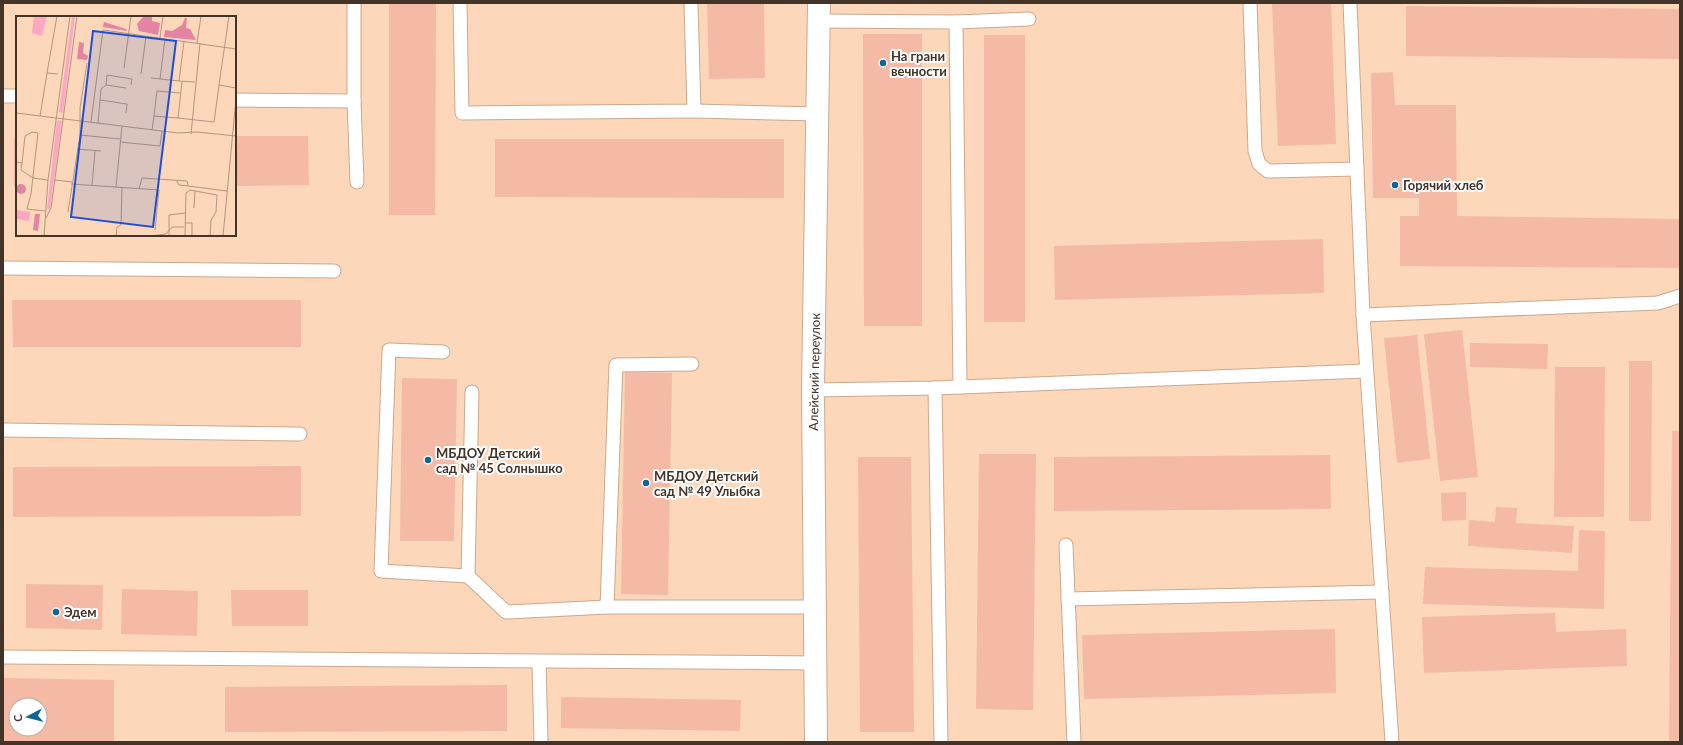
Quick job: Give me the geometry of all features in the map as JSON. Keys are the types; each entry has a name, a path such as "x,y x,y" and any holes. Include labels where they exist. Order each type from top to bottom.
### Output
{"street":[{"name":"Алейский переулок","path":"816,742 813,390 819,12"}],"lane":[{"path":"354,3 354,101 357,182"},
{"path":"460,3 462,113 694,112 818,114"},
{"path":"691,3 694,112"},
{"path":"1250,3 1255,151 1259,164 1268,171 1357,169"},
{"path":"1350,3 1366,371 1392,742"},
{"path":"819,12 956,22 1029,19"},
{"path":"956,22 960,387"},
{"path":"3,96 16,96"},
{"path":"236,100 354,101"},
{"path":"3,268 334,271"},
{"path":"1363,315 1658,303 1680,296"},
{"path":"443,352 389,350 381,571 468,576 506,612 608,607 815,607"},
{"path":"608,607 616,365 692,364"},
{"path":"813,390 935,388 1366,371"},
{"path":"935,388 941,742"},
{"path":"468,576 472,392"},
{"path":"3,430 300,434"},
{"path":"1066,545 1074,742"},
{"path":"1068,599 1382,592"},
{"path":"3,657 815,663"},
{"path":"539,662 541,742"}],"building":[{"path":"389,3 436,3 435,215 389,215"},
{"path":"707,3 764,3 765,78 709,79"},
{"path":"1272,3 1331,3 1336,144 1278,146"},
{"path":"1406,6 1680,9 1680,59 1406,56"},
{"path":"863,34 922,34 922,326 864,326"},
{"path":"984,35 1025,35 1025,322 984,322"},
{"path":"1393,72 1395,105 1456,105 1457,216 1680,219 1680,268 1400,266 1400,216 1419,216 1419,198 1373,198 1371,73"},
{"path":"236,136 308,136 309,185 236,186"},
{"path":"14,138 16,138 16,187 14,187"},
{"path":"495,139 784,139 784,198 495,197"},
{"path":"1323,239 1324,293 1055,300 1054,246"},
{"path":"12,300 301,300 301,347 13,347"},
{"path":"1462,330 1478,477 1440,481 1424,334"},
{"path":"1417,335 1430,459 1397,463 1384,338"},
{"path":"1470,343 1548,344 1547,369 1470,367"},
{"path":"1629,361 1652,361 1651,521 1629,521"},
{"path":"1555,367 1605,367 1604,517 1554,517"},
{"name":"МБДОУ Детский сад № 49 Улыбка","path":"625,372 672,373 668,595 621,594"},
{"name":"МБДОУ Детский сад № 45 Солнышко","path":"402,378 457,379 454,541 400,541"},
{"path":"1672,431 1680,431 1680,742 1669,742"},
{"path":"979,454 1036,454 1033,710 976,709"},
{"path":"1330,455 1331,509 1054,511 1054,457"},
{"path":"858,457 911,457 914,732 860,732"},
{"path":"301,466 301,516 13,517 13,467"},
{"path":"1466,492 1466,520 1442,521 1441,493"},
{"path":"1496,507 1517,508 1516,523 1574,526 1572,553 1468,546 1469,520 1495,522"},
{"path":"1579,530 1605,531 1604,609 1423,604 1425,567 1578,571"},
{"path":"26,584 103,585 102,630 26,628"},
{"path":"122,589 198,591 197,636 121,634"},
{"path":"231,590 308,590 308,626 232,626"},
{"path":"1555,613 1556,632 1626,629 1627,666 1424,673 1422,617"},
{"path":"1335,629 1336,693 1084,699 1082,635"},
{"path":"3,678 114,680 114,742 3,742"},
{"path":"507,685 507,731 225,732 225,687"},
{"path":"561,697 741,700 740,731 561,728"}],"place":[{"name":"На грани вечности","path":"883,63"},
{"name":"Горячий хлеб","path":"1395,185"},
{"name":"МБДОУ Детский сад № 45 Солнышко","path":"428,460"},
{"name":"МБДОУ Детский сад № 49 Улыбка","path":"646,483"},
{"name":"Эдем","path":"56,612"}]}
